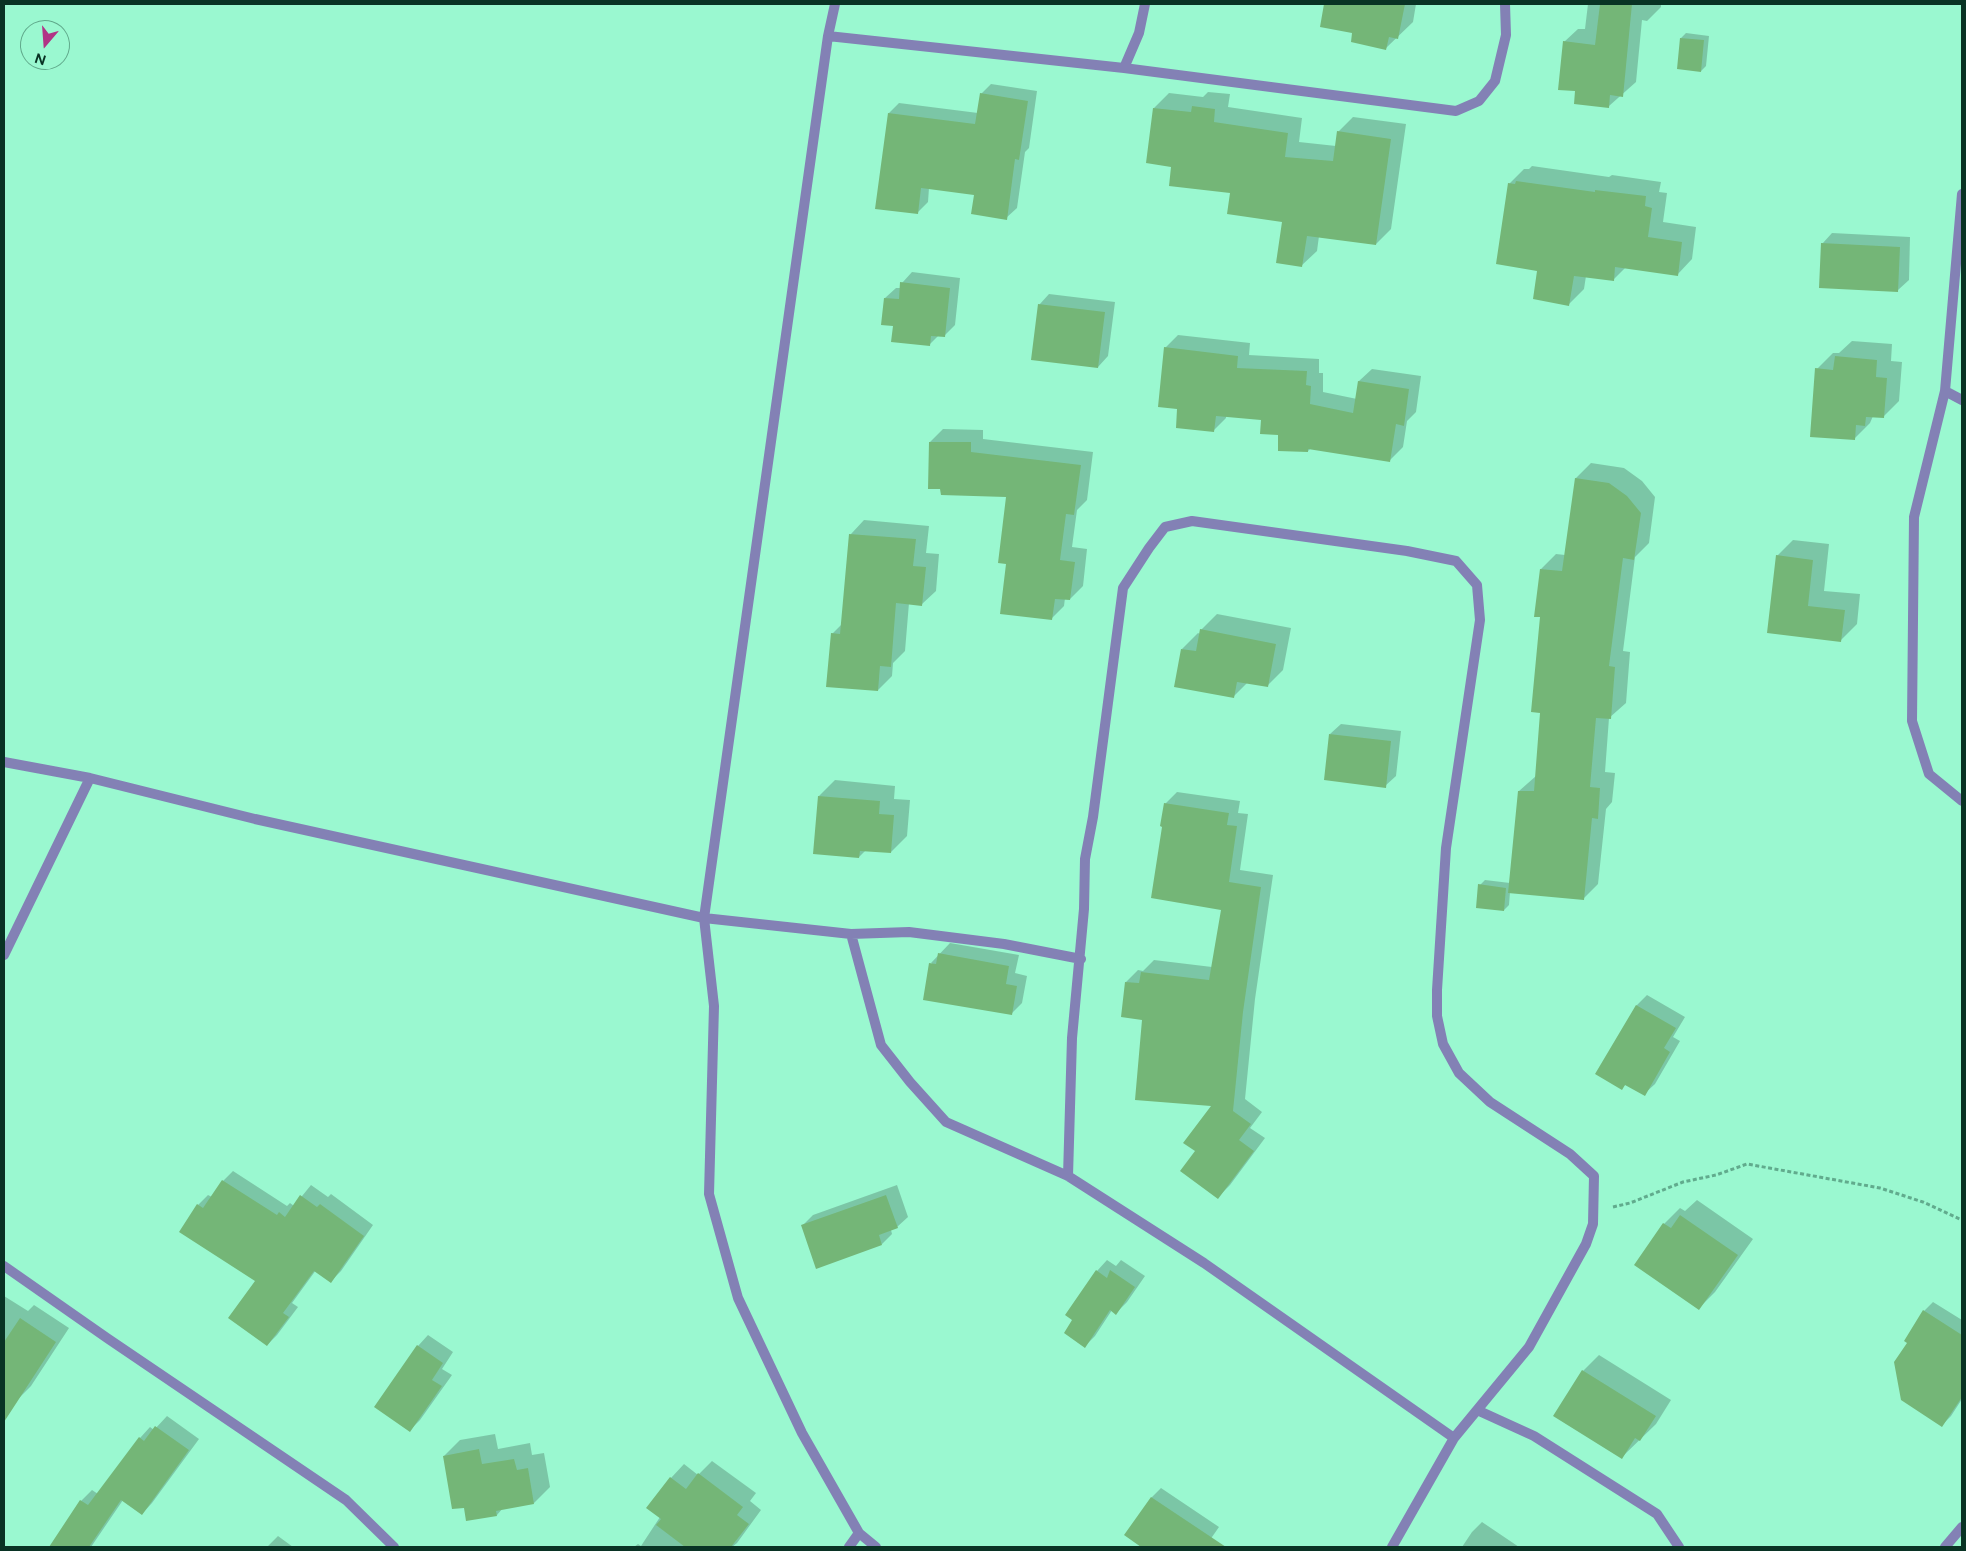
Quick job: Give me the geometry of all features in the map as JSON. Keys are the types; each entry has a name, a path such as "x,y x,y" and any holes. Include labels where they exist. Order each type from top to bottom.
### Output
{"street":[{"path":"835,4 828,36 704,918 714,1006 709,1194 738,1298 802,1433 860,1533 876,1547"},
{"path":"1124,68 1139,33 1145,4"},
{"path":"828,36 1124,68 1456,111 1479,101 1495,81 1506,35 1505,4"},
{"path":"1962,194 1946,391 1914,517 1912,721 1929,774 1962,801"},
{"path":"1946,391 1962,400"},
{"path":"1068,1176 1072,1038 1081,959 1085,859 1093,817 1123,588 1149,548 1166,527 1192,521 1407,551 1456,561 1477,585 1480,620 1446,848 1437,1016 1443,1044 1459,1073 1490,1102 1570,1154 1594,1176 1594,1212 1593,1224 1586,1244 1530,1347 1454,1438 1392,1547"},
{"path":"4,762 90,778 255,820 704,918 851,934 909,932 1004,944 1081,959"},
{"path":"4,955 90,778"},
{"path":"851,934 881,1045 910,1082 946,1122 1068,1176 1204,1263 1454,1438"},
{"path":"4,1266 346,1500 394,1547"},
{"path":"1478,1410 1534,1436 1657,1514 1679,1547"},
{"path":"1945,1547 1962,1527"},
{"path":"849,1547 860,1533"}],"path":[{"path":"1594,1212 1630,1203 1683,1182 1716,1175 1747,1164 1880,1188 1923,1202 1962,1220"}],"building":[{"path":"1324,4 1405,4 1398,39 1389,37 1386,50 1351,42 1352,33 1320,27"},
{"path":"1600,4 1632,4 1623,97 1610,95 1609,108 1574,104 1575,91 1558,90 1563,41 1595,45"},
{"path":"1680,38 1704,40 1701,72 1677,69"},
{"path":"980,93 1028,101 1019,160 1015,159 1007,220 971,214 974,195 921,188 918,214 875,209 888,113 975,124"},
{"path":"1192,106 1215,109 1214,122 1288,133 1285,157 1333,161 1337,131 1391,139 1376,245 1307,236 1302,267 1276,263 1282,222 1227,214 1230,193 1169,186 1171,167 1146,163 1153,108 1191,112"},
{"path":"1516,181 1595,192 1595,190 1646,196 1645,206 1652,208 1648,237 1682,242 1678,276 1615,267 1614,281 1574,276 1569,306 1533,299 1537,271 1496,264 1508,183 1515,184"},
{"path":"1821,243 1900,247 1898,292 1819,288"},
{"path":"900,282 950,288 945,337 931,336 930,346 891,342 893,326 881,325 884,298 899,299"},
{"path":"1038,304 1105,312 1098,368 1031,360"},
{"path":"1164,347 1238,356 1237,368 1307,371 1306,385 1311,386 1310,404 1353,413 1358,381 1409,389 1404,426 1396,424 1390,462 1308,449 1308,452 1278,451 1278,435 1260,434 1261,420 1216,416 1214,432 1176,428 1177,409 1158,407"},
{"path":"1835,356 1877,360 1876,377 1887,378 1884,418 1866,417 1865,426 1856,425 1855,440 1810,437 1815,368 1833,370"},
{"path":"929,442 971,442 971,452 1081,465 1074,515 1066,514 1060,560 1075,562 1070,600 1055,599 1052,620 1000,614 1006,564 998,563 1006,497 941,495 940,489 928,489"},
{"path":"1575,478 1609,483 1627,496 1641,513 1634,560 1623,558 1609,666 1615,667 1611,719 1596,718 1590,787 1600,788 1598,819 1592,818 1584,900 1508,893 1518,791 1534,791 1540,713 1531,712 1540,617 1534,617 1540,569 1562,571"},
{"path":"849,534 916,539 913,566 926,567 922,606 896,603 891,667 880,666 878,691 826,687 831,633 840,634"},
{"path":"1776,555 1813,560 1808,606 1845,610 1841,642 1767,633"},
{"path":"1200,629 1276,644 1268,687 1237,682 1234,698 1174,687 1181,649 1196,651"},
{"path":"1329,734 1391,741 1386,788 1324,780"},
{"path":"818,796 880,801 879,814 894,815 891,853 860,851 859,858 813,854"},
{"path":"1164,803 1229,813 1227,825 1237,826 1229,882 1261,887 1243,1012 1233,1111 1251,1124 1239,1140 1254,1151 1218,1199 1180,1171 1195,1151 1183,1143 1211,1106 1135,1100 1142,1020 1121,1017 1125,982 1139,983 1141,972 1209,980 1221,910 1151,898"},
{"path":"1478,884 1506,888 1504,911 1476,908"},
{"path":"938,953 1009,966 1006,984 1017,986 1012,1015 923,1000 929,963 936,964"},
{"path":"1636,1005 1676,1028 1664,1048 1670,1052 1645,1096 1625,1085 1622,1090 1595,1074"},
{"path":"222,1180 277,1215 279,1212 285,1217 300,1195 317,1207 320,1204 364,1236 331,1283 314,1271 283,1313 289,1317 267,1346 228,1318 255,1281 179,1232 197,1204 203,1208"},
{"path":"886,1195 898,1228 879,1235 882,1245 816,1269 801,1225"},
{"path":"1680,1215 1738,1255 1699,1310 1634,1265 1663,1223 1671,1228"},
{"path":"1096,1270 1107,1278 1110,1270 1135,1287 1116,1315 1110,1310 1085,1348 1064,1333 1072,1320 1065,1315"},
{"path":"1923,1310 1962,1335 1962,1397 1942,1427 1901,1400 1894,1362 1907,1343 1904,1341"},
{"path":"20,1318 56,1342 4,1422 4,1342"},
{"path":"417,1345 443,1363 432,1380 442,1386 410,1432 374,1407"},
{"path":"1582,1370 1656,1416 1640,1441 1635,1438 1622,1459 1553,1416"},
{"path":"155,1426 189,1450 142,1515 121,1500 89,1547 49,1547 80,1500 88,1505 139,1437 144,1441"},
{"path":"479,1449 482,1464 514,1459 517,1470 528,1468 534,1504 496,1511 497,1516 466,1521 464,1508 452,1509 443,1456"},
{"path":"698,1473 743,1507 737,1515 749,1524 731,1547 685,1547 656,1525 661,1519 646,1508 670,1477 686,1489"},
{"path":"1151,1497 1226,1547 1141,1547 1124,1535"}]}
